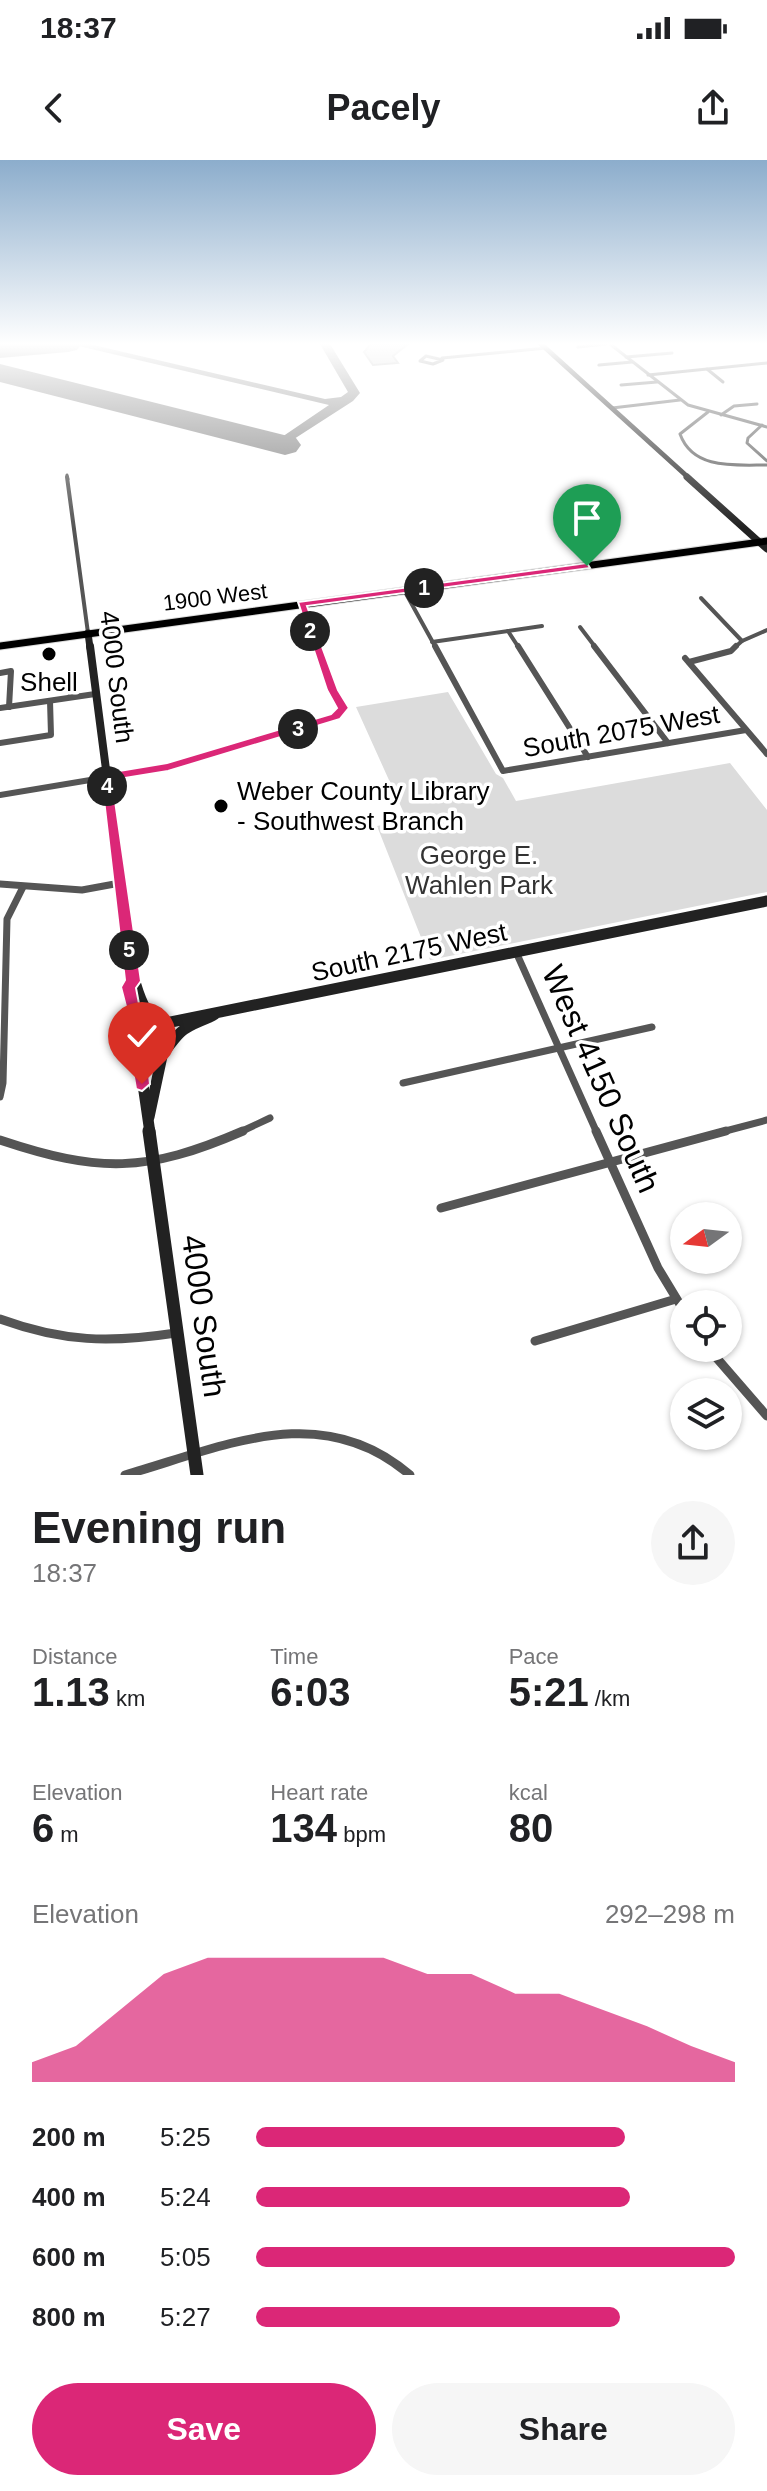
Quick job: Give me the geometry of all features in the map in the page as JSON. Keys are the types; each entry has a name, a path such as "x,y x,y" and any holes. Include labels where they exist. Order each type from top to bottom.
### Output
{"main road":[{"name":"1900 West","path":"0,646 763,542"}],"street":[{"path":"609,405 763,542 767,549"},
{"path":"612,408 634,405"},
{"path":"693,405 765,426"},
{"path":"721,415 734,406 741,405"},
{"path":"708,412 680,434 684,444 706,461 767,463"},
{"path":"765,426 748,438 747,443 767,463"},
{"name":"4000 South","path":"67,475 133,981 139,987 144,1009 160,1023"},
{"path":"404,590 432,642 542,626"},
{"path":"701,598 742,641"},
{"path":"0,795 168,767 325,722 343,708 332,690 301,604"},
{"path":"580,627 668,743"},
{"path":"508,631 588,757"},
{"path":"767,631 742,641 731,651 687,660 767,754"},
{"name":"South 2075 West","path":"432,642 503,771 746,730"},
{"path":"0,673 11,671 9,707"},
{"path":"70,677 71,697"},
{"path":"0,708 95,694"},
{"path":"0,743 51,735 50,701"},
{"path":"0,884 82,890 120,883"},
{"path":"0,1097 3,1083 7,919 23,887"},
{"name":"South 2175 West","path":"160,1023 767,901"},
{"name":"West 4150 South","path":"516,952 658,1268 671,1290"},
{"name":"4000 South","path":"133,981 128,987 139,1027"},
{"name":"South 2175 West","path":"176,1038 185,1028 207,1021 215,1014"},
{"path":"160,1023 172,1029 176,1038 172,1048 162,1056 148,1060 139,1057 131,1046 132,1036 139,1027 160,1023"},
{"path":"403,1083 652,1027"},
{"name":"4000 South","path":"149,1117 156,1107 154,1079 162,1056"},
{"name":"4000 South","path":"139,1057 144,1104 149,1117 152,1162 180,1332 197,1475"},
{"path":"0,1140 76,1163 152,1162 230,1138 270,1118"},
{"path":"441,1208 767,1120"},
{"path":"535,1341 670,1301"},
{"path":"0,1319 68,1341 98,1343 180,1332"},
{"path":"720,1362 767,1416"},
{"path":"125,1475 260,1438 295,1433 333,1434 362,1443 390,1458 410,1475"}],"green space":[{"name":"George E. Wahlen Park","path":"448,692 496,774 503,778 516,801 730,763 767,810 767,892 430,960 377,826 407,820 356,707"}],"taxiway":[{"path":"280,444 336,405"}],"runway":[{"path":"128,405 285,445"}],"place":[{"name":"Shell","path":"49,654"},
{"name":"Weber County Library - Southwest Branch","path":"221,806"}],"route":[{"path":"142,1084 139,1057 131,1046 132,1036 139,1027 128,987 133,981 106,777 168,767 335,717 343,708 332,690 301,604 587,566"}]}
